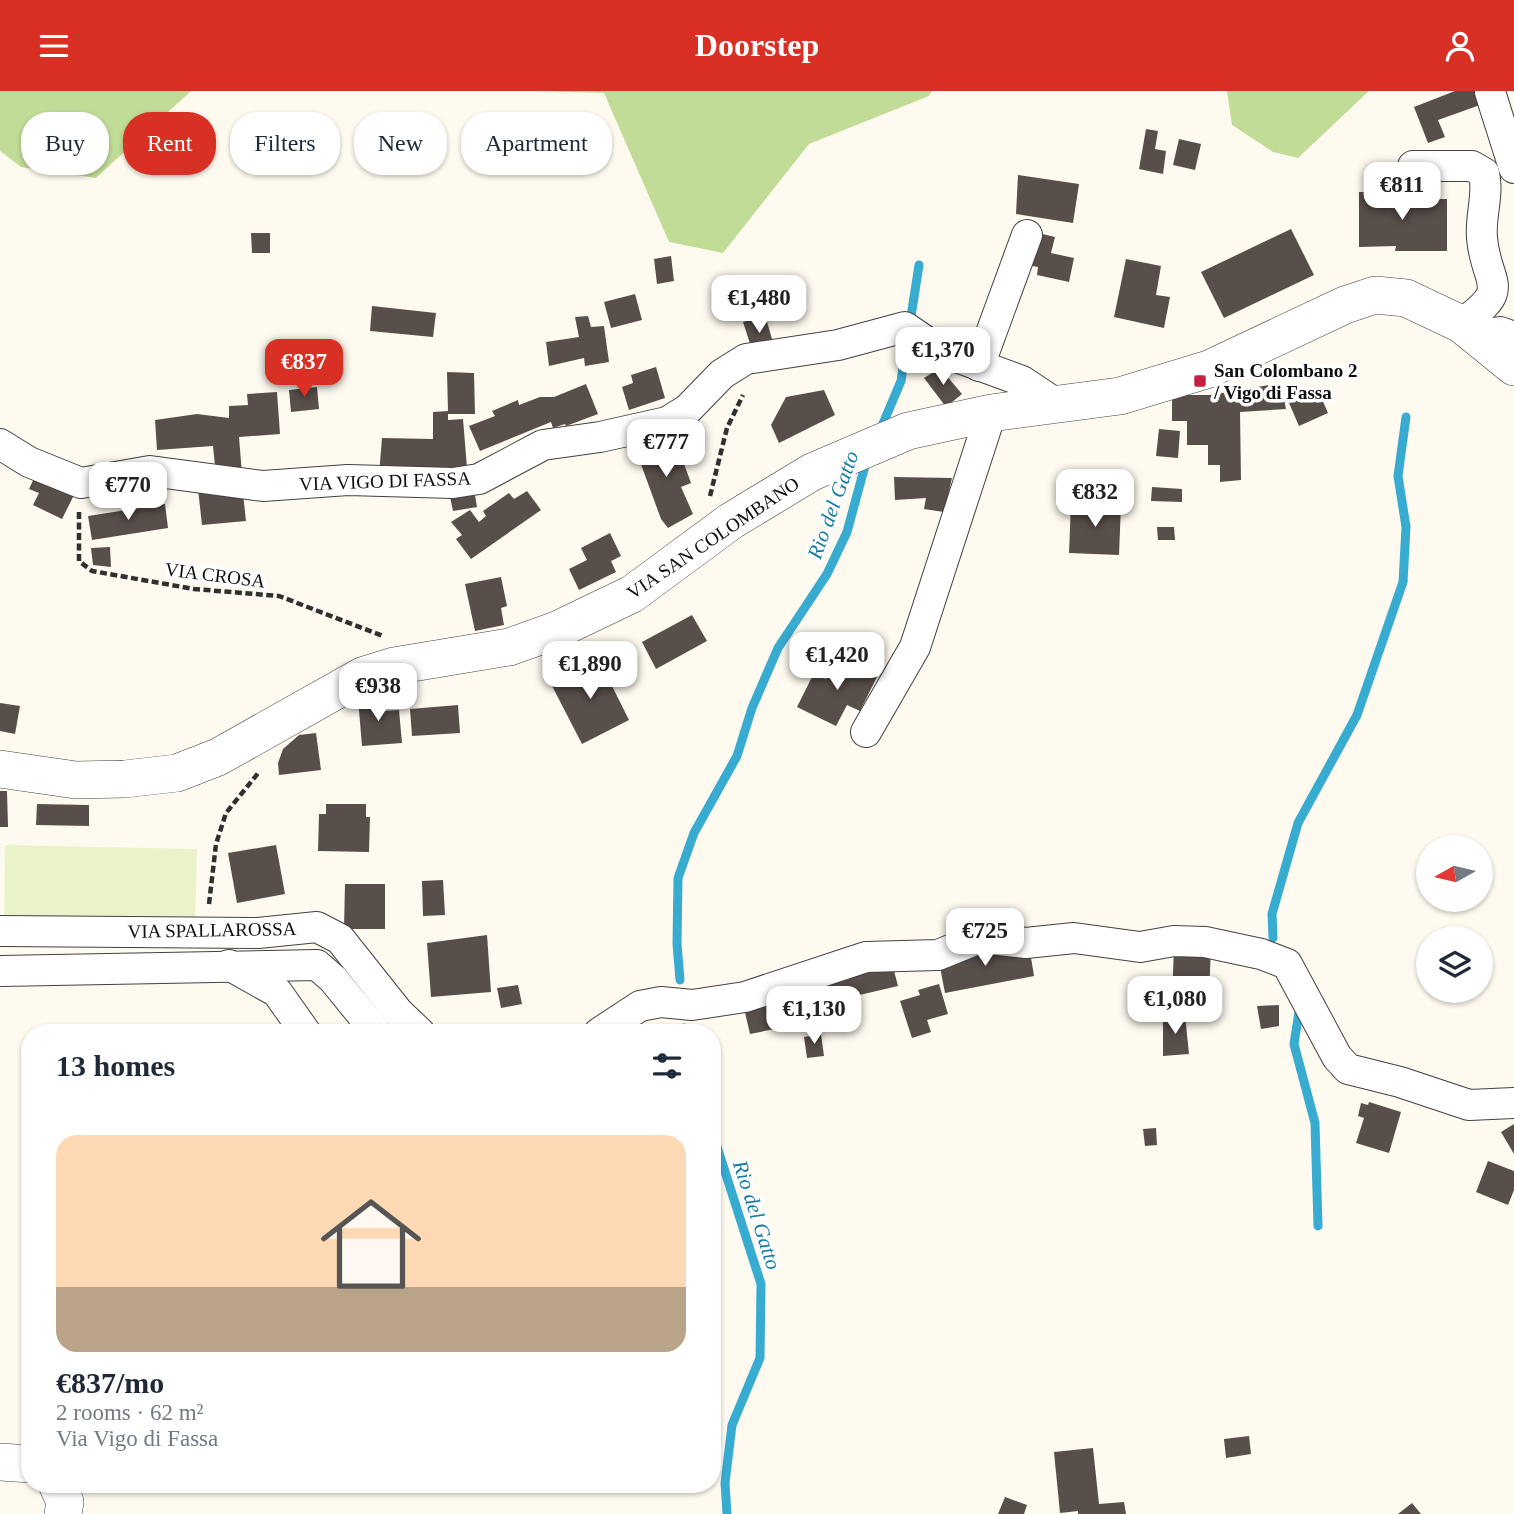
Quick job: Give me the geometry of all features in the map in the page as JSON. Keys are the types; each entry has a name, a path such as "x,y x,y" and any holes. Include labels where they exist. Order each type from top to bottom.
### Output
{"street":[{"path":"1490,92 1514,169"},
{"path":"1413,166 1472,166 1484,173 1488,188 1481,229 1483,253 1503,279 1504,291 1499,303 1469,329"},
{"path":"979,366 1027,235"},
{"name":"VIA SAN COLOMBANO","path":"0,769 76,780 125,779 177,773 218,757 362,676 394,666 509,647 558,630 632,594 731,521 812,472 908,431 991,413 1120,396 1209,369 1345,305 1376,295 1406,297 1469,329 1514,367"},
{"name":"VIA VIGO DI FASSA","path":"81,483 150,471 263,486 348,480 453,483 479,479 543,445 600,437 667,422 688,409 722,374 746,359 838,345 905,327 940,351 1022,381 1055,403"},
{"path":"1469,329 1500,332 1514,337"},
{"path":"866,732 915,647 991,413"},
{"path":"0,444 29,462 81,483"},
{"name":"VIA SPALLAROSSA","path":"0,931 258,933 317,927 340,939 411,1024"},
{"path":"613,1024 640,1006 661,1002 692,1005 745,997 866,957 938,955 981,938 1026,943 1074,938 1140,947 1174,941 1205,942 1261,954 1287,964 1337,1056 1348,1069 1400,1082 1469,1105 1514,1103"},
{"name":"VIA SPALLAROSSA","path":"229,965 277,992 300,1024"},
{"name":"VIA SPALLAROSSA","path":"0,971 317,965 333,979 370,1024"},
{"path":"0,1462 21,1463"},
{"path":"61,1493 65,1503 63,1514"}],"path":[{"path":"706,504 713,487 727,428 762,356"},
{"name":"VIA CROSA","path":"81,483 79,561 92,571 194,589 279,596 388,638"},
{"path":"205,932 216,844 226,813 265,764"}],"green space":[{"path":"0,91 191,91 168,112 123,112 123,153 109,166 109,112 21,112 21,167 0,151"},
{"path":"536,91 932,91 929,96 809,144 723,253 669,242 604,93"},
{"path":"1227,91 1369,91 1298,158 1273,152 1232,125"},
{"path":"76,175 99,175 96,178"},
{"path":"5,845 197,849 195,925 4,921"}],"building":[{"path":"1455,91 1474,91 1480,105 1438,120 1445,137 1428,143 1414,107"},
{"path":"1146,129 1158,131 1155,149 1166,151 1163,174 1139,169"},
{"path":"1179,139 1201,144 1195,170 1173,165"},
{"path":"1018,175 1079,184 1073,223 1016,214"},
{"path":"1359,192 1400,192 1400,199 1447,199 1447,251 1395,251 1396,246 1359,247"},
{"path":"1291,229 1314,275 1224,318 1201,272"},
{"path":"1030,231 1055,237 1051,253 1074,258 1069,282 1037,275 1038,267 1022,264"},
{"path":"251,233 270,233 270,253 252,253"},
{"path":"671,256 674,281 657,284 654,259"},
{"path":"1126,259 1161,266 1156,295 1170,297 1164,328 1114,317"},
{"path":"635,294 642,320 611,328 604,302"},
{"path":"372,306 436,313 433,337 370,331"},
{"path":"765,315 775,349 754,356 743,322"},
{"path":"588,316 591,327 604,326 609,362 585,366 584,358 549,366 546,342 579,337 575,317"},
{"path":"656,367 665,398 629,410 622,387 633,383 631,375"},
{"path":"940,368 962,394 946,407 924,378"},
{"path":"447,372 474,373 475,414 448,414 448,420 463,419 468,480 379,475 382,438 433,439 433,412 448,411"},
{"path":"1281,383 1286,409 1240,412 1241,480 1220,482 1220,465 1208,465 1208,445 1187,445 1187,421 1172,421 1172,395 1210,395"},
{"path":"586,384 598,414 566,426 565,424 553,428 551,422 480,451 469,426 495,416 492,411 518,400 519,405 540,397 554,397"},
{"path":"317,387 319,409 291,412 289,390"},
{"path":"824,390 835,415 779,443 771,425 786,397"},
{"path":"1318,390 1328,413 1299,426 1289,403"},
{"path":"277,392 280,434 239,437 242,474 216,476 213,446 157,450 155,420 197,414 229,418 229,406 248,405 247,394"},
{"path":"1159,429 1180,431 1178,458 1156,456"},
{"path":"673,434 691,483 681,487 693,514 668,528 661,519 635,448"},
{"path":"36,474 75,493 62,519 33,505 39,493 29,489"},
{"path":"894,477 952,478 944,512 924,509 926,498 895,500"},
{"path":"473,483 477,507 453,511 448,487"},
{"path":"242,484 246,521 202,525 198,489"},
{"path":"1152,487 1182,489 1182,502 1151,501"},
{"path":"527,491 541,510 471,559 456,539 462,535 451,522 470,510 479,522 486,516 483,511 509,493 514,499"},
{"path":"1071,503 1121,505 1119,555 1069,553"},
{"path":"165,504 168,528 92,540 88,516"},
{"path":"1157,527 1174,527 1175,540 1158,540"},
{"path":"610,533 621,556 611,561 616,572 579,590 569,569 587,560 581,548"},
{"path":"110,547 111,567 93,565 91,548"},
{"path":"501,577 507,606 501,608 504,625 475,631 465,584"},
{"path":"692,615 707,641 656,669 642,642"},
{"path":"837,657 877,677 860,711 847,705 836,726 797,707 814,673 826,679"},
{"path":"598,658 629,720 582,744 550,682"},
{"path":"383,696 384,711 399,710 402,743 362,746 358,698"},
{"path":"0,703 20,706 15,734 0,731"},
{"path":"458,705 460,733 412,736 410,709"},
{"path":"316,733 321,770 279,775 278,763 283,749 299,735"},
{"path":"0,791 7,791 8,827 0,827"},
{"path":"37,804 89,805 89,826 36,825"},
{"path":"326,804 366,804 366,817 370,817 369,852 318,851 319,814 326,814"},
{"path":"276,845 285,894 237,903 228,853"},
{"path":"443,880 445,915 423,916 422,881"},
{"path":"345,884 385,884 385,929 344,929"},
{"path":"487,935 491,992 431,997 427,943"},
{"path":"1029,945 1034,976 945,993 938,957"},
{"path":"1174,946 1211,947 1209,995 1193,994 1193,1002 1172,1001"},
{"path":"892,963 898,986 851,997 853,1005 799,1024 750,1034 743,1004"},
{"path":"939,984 948,1014 927,1020 931,1032 912,1038 900,1001 920,995 918,990"},
{"path":"518,985 522,1004 501,1008 497,988"},
{"path":"1279,1005 1279,1026 1261,1029 1257,1006"},
{"path":"1185,1015 1189,1054 1163,1056 1163,1018"},
{"path":"821,1034 824,1056 807,1058 804,1037"},
{"path":"1369,1102 1401,1112 1389,1153 1356,1143 1364,1118 1358,1116 1361,1103 1368,1105"},
{"path":"1514,1124 1514,1154 1501,1132"},
{"path":"1156,1128 1157,1145 1145,1146 1143,1129"},
{"path":"1488,1161 1514,1171 1514,1190 1508,1205 1476,1192"},
{"path":"1249,1436 1251,1454 1226,1458 1224,1439"},
{"path":"1093,1448 1099,1504 1124,1502 1126,1514 1078,1514 1078,1511 1060,1513 1054,1452"},
{"path":"1005,1497 1027,1505 1024,1514 998,1514"},
{"path":"1412,1503 1421,1514 1398,1514"}],"waterway":[{"name":"Rio del Gatto","path":"879,433 901,381 919,265"},
{"path":"1273,938 1272,914 1298,823 1357,715 1403,582 1406,527 1398,476 1406,417"},
{"name":"Rio del Gatto","path":"680,980 677,944 678,878 694,833 737,756 752,708 778,648 827,574 847,532 866,462"},
{"path":"1299,1012 1294,1044 1315,1123 1318,1226"},
{"name":"Rio del Gatto","path":"721,1159 761,1284 760,1358 732,1425 725,1483 727,1514"}],"place":[{"name":"San Colombano 2 / Vigo di Fassa","path":"1200,381"}]}
